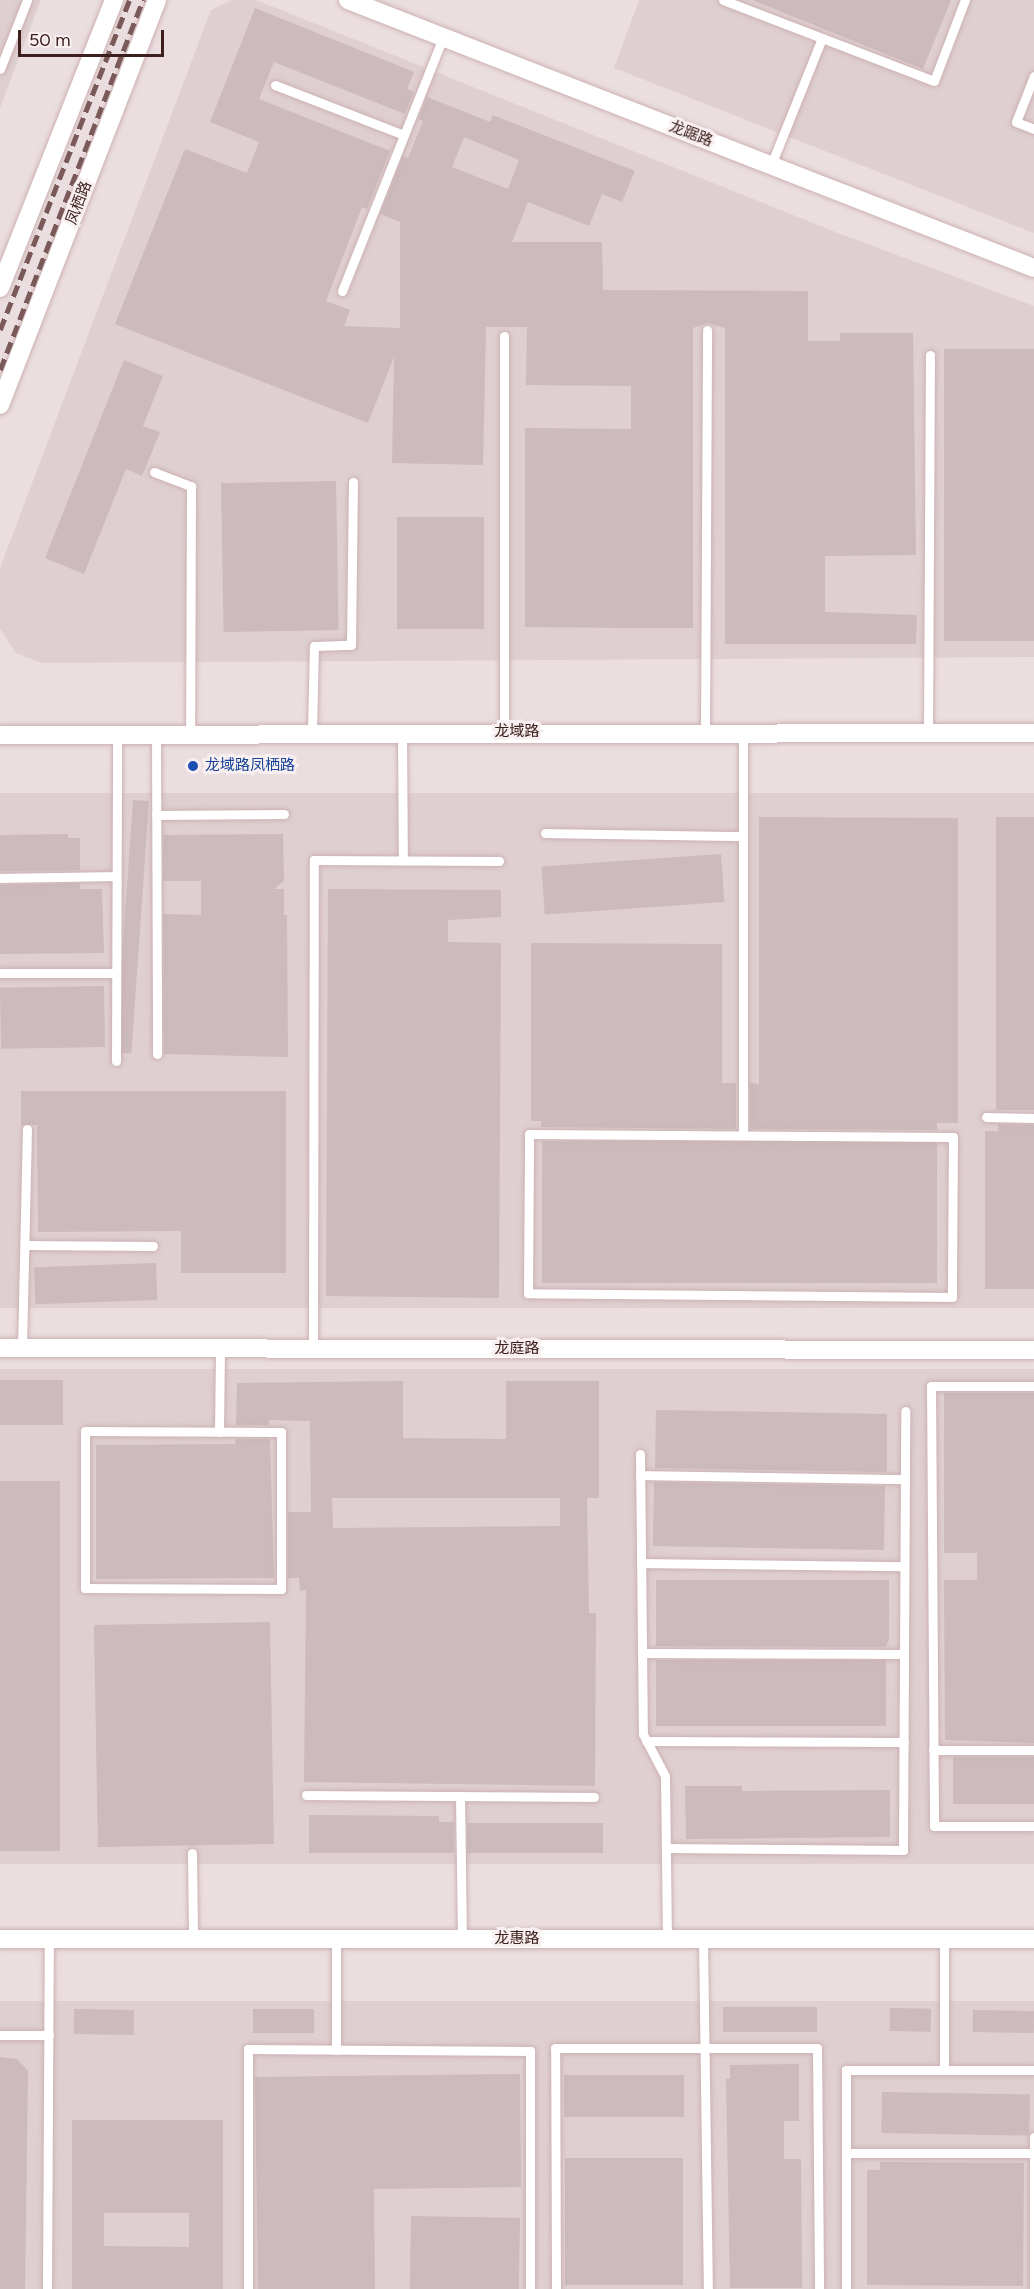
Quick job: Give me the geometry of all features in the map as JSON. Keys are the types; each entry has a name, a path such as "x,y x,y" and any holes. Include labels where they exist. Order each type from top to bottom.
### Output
{"street":[{"path":"0,288 114,0"},
{"name":"凤栖路","path":"0,405 157,0"},
{"name":"龙踞路","path":"348,0 1034,268"},
{"name":"龙域路","path":"0,735 312,732 1034,733"},
{"name":"龙庭路","path":"0,1348 1034,1350"},
{"name":"龙惠路","path":"0,1939 1034,1939"}],"lane":[{"path":"0,69 27,0"},
{"path":"723,0 934,81 965,0"},
{"path":"342,291 443,37"},
{"path":"771,165 822,38"},
{"path":"1034,75 1016,122 1034,129"},
{"path":"275,86 404,135"},
{"path":"705,732 707,330"},
{"path":"504,336 504,732"},
{"path":"928,732 930,355"},
{"path":"154,472 190,486 190,733"},
{"path":"312,732 314,646 351,645 353,482"},
{"path":"402,732 403,860"},
{"path":"743,732 743,1135"},
{"path":"116,1061 117,734"},
{"path":"156,734 157,1054"},
{"path":"156,815 284,814"},
{"path":"545,833 743,836"},
{"path":"313,1349 314,860 499,861"},
{"path":"0,878 116,876"},
{"path":"0,973 116,973"},
{"path":"986,1117 1034,1118"},
{"path":"22,1348 27,1129"},
{"path":"529,1134 743,1135 953,1137 952,1297 528,1293 529,1134"},
{"path":"24,1245 153,1246"},
{"path":"219,1432 220,1348"},
{"path":"1034,1386 931,1386 934,1826 1034,1826"},
{"path":"666,1848 903,1850 905,1411"},
{"path":"86,1431 219,1432 281,1432 281,1589 85,1588 86,1431"},
{"path":"640,1454 643,1734 665,1776 667,1939"},
{"path":"640,1475 905,1479"},
{"path":"641,1563 904,1566"},
{"path":"642,1653 904,1654"},
{"path":"646,1741 904,1742"},
{"path":"933,1750 1034,1750"},
{"path":"306,1795 594,1797"},
{"path":"460,1796 462,1939"},
{"path":"192,1853 193,1939"},
{"path":"48,2289 49,1939"},
{"path":"336,1939 336,2050"},
{"path":"703,1939 708,2289"},
{"path":"944,1939 944,2070"},
{"path":"0,2035 49,2035"},
{"path":"556,2289 555,2048 818,2048 819,2289"},
{"path":"248,2289 248,2049 530,2050 530,2289"},
{"path":"846,2289 846,2070 1034,2070"},
{"path":"1034,2137 1034,2289"},
{"path":"846,2153 1034,2153"}],"shaded area":[{"path":"0,0 41,0 0,108"},
{"path":"232,0 256,0 843,235 1034,306 1034,657 42,663 16,653 0,629 0,568 211,10"},
{"path":"639,0 1034,0 1034,233 614,68"},
{"path":"0,793 1034,793 1034,1308 0,1308"},
{"path":"0,1369 1034,1369 1034,1864 0,1864"},
{"path":"0,2001 1034,2001 1034,2289 0,2289"}],"building":[{"path":"752,0 951,0 923,69"},
{"path":"255,8 414,72 407,89 414,92 405,114 274,62 259,99 390,151 367,209 362,207 326,301 350,310 344,326 400,328 400,222 380,214 403,156 408,158 423,121 418,119 427,97 490,122 493,115 635,171 622,202 602,194 589,226 528,202 512,242 602,242 603,290 808,291 808,341 840,341 840,333 913,333 916,555 825,556 825,612 917,615 916,644 725,644 725,328 708,323 693,328 693,628 631,628 525,627 525,428 631,429 631,386 526,385 527,327 486,327 483,465 392,463 394,357 368,423 115,324 185,149 247,173 259,142 210,122","holes":["464,137 519,160 508,189 452,167"]},
{"path":"944,349 1034,349 1034,641 944,641"},
{"path":"124,360 163,376 143,426 160,432 142,476 126,469 84,574 45,558"},
{"path":"336,481 339,630 224,632 221,483"},
{"path":"397,517 484,517 484,629 397,629"},
{"path":"133,800 149,801 131,1053 115,1052"},
{"path":"759,817 958,818 958,1123 937,1123 937,1130 750,1129 750,1083 759,1084"},
{"path":"996,817 1034,817 1034,1110 996,1110"},
{"path":"68,834 68,838 80,838 80,870 0,871 0,835"},
{"path":"283,834 284,881 274,889 284,889 284,915 287,915 288,1057 164,1054 163,914 201,915 201,881 163,881 163,835"},
{"path":"721,854 724,902 545,914 541,867"},
{"path":"80,883 80,889 102,889 104,953 0,954 0,885"},
{"path":"328,889 501,890 501,917 448,920 448,942 501,943 499,1298 326,1296"},
{"path":"531,943 722,944 722,1083 736,1083 736,1129 541,1127 541,1121 531,1121"},
{"path":"104,986 105,1047 1,1049 0,988"},
{"path":"21,1091 286,1091 286,1273 181,1273 181,1231 38,1232 37,1125 21,1125"},
{"path":"998,1124 1034,1125 1034,1289 985,1289 985,1131 998,1131"},
{"path":"542,1141 937,1141 937,1283 542,1283"},
{"path":"156,1263 157,1300 35,1304 34,1267"},
{"path":"0,1380 63,1380 63,1425 0,1425"},
{"path":"403,1381 403,1438 506,1439 506,1381 599,1381 599,1498 587,1498 589,1613 596,1613 595,1786 304,1782 306,1590 300,1591 299,1578 288,1578 288,1512 311,1512 310,1421 269,1420 269,1425 236,1425 237,1383","holes":["332,1498 560,1498 560,1526 333,1528"]},
{"path":"944,1393 1034,1393 1034,1743 945,1740 944,1580 977,1580 977,1553 944,1553"},
{"path":"656,1410 887,1414 887,1469 886,1472 655,1468"},
{"path":"236,1439 270,1439 274,1578 96,1579 96,1445 235,1444"},
{"path":"0,1481 60,1481 60,1851 0,1851"},
{"path":"654,1482 885,1486 884,1550 653,1546"},
{"path":"656,1580 889,1580 889,1639 886,1647 656,1646"},
{"path":"270,1622 274,1844 98,1847 94,1625"},
{"path":"656,1660 886,1660 886,1726 656,1726"},
{"path":"953,1757 1034,1757 1034,1804 953,1804"},
{"path":"685,1786 742,1786 742,1791 890,1790 890,1837 686,1839"},
{"path":"309,1815 439,1816 439,1822 454,1822 454,1853 309,1853"},
{"path":"467,1823 603,1823 603,1853 467,1853"},
{"path":"723,2007 817,2007 817,2032 723,2032"},
{"path":"890,2008 931,2009 931,2032 890,2031"},
{"path":"74,2009 134,2010 134,2035 74,2034"},
{"path":"253,2009 314,2009 314,2033 253,2033"},
{"path":"973,2010 1034,2011 1034,2033 973,2032"},
{"path":"0,2057 17,2059 28,2071 25,2289 0,2289"},
{"path":"799,2064 799,2121 784,2121 784,2159 801,2159 802,2288 730,2288 726,2079 730,2079 730,2065"},
{"path":"520,2074 521,2187 374,2189 375,2289 258,2289 255,2077"},
{"path":"564,2075 684,2075 684,2117 564,2117"},
{"path":"882,2092 1030,2095 1029,2136 881,2133"},
{"path":"72,2120 223,2120 223,2289 72,2289","holes":["104,2213 189,2213 189,2247 104,2246"]},
{"path":"565,2158 683,2158 683,2285 565,2285"},
{"path":"880,2162 1024,2163 1023,2286 867,2285 867,2170 880,2170"},
{"path":"411,2216 520,2218 519,2289 410,2289"}],"railway":[{"path":"0,330 129,0"},
{"path":"0,370 143,0"}],"place":[{"name":"龙域路凤栖路","path":"193,766"}]}
